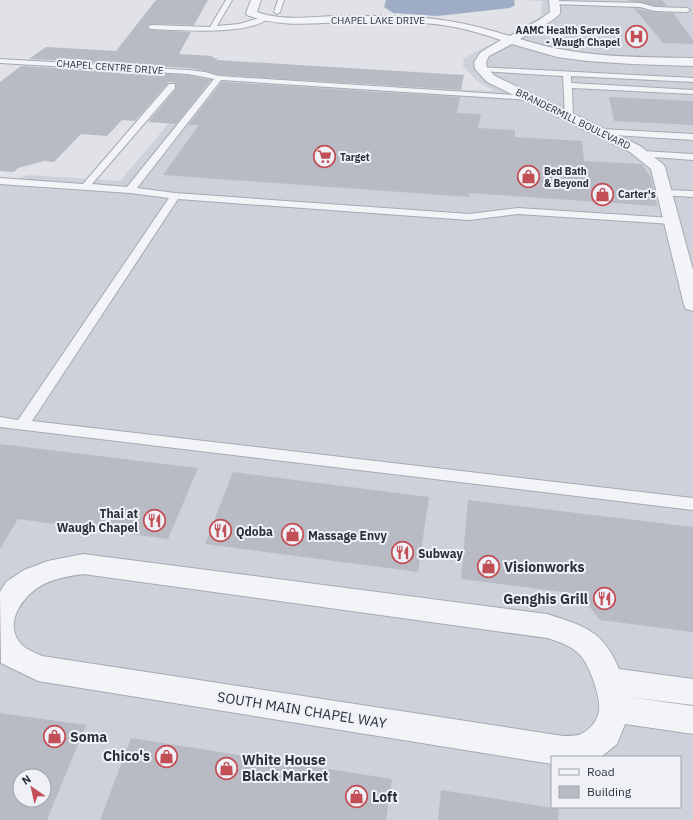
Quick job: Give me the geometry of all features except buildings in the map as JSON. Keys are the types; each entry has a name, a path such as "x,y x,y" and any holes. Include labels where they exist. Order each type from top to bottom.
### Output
{"street":[{"path":"256,0 251,13 266,18"},
{"path":"481,69 480,62 486,54 543,22 555,13 554,2"},
{"name":"CHAPEL LAKE DRIVE","path":"266,18 345,23 424,23 449,27 488,37 511,40 572,56 693,62"},
{"name":"BRANDERMILL BOULEVARD","path":"481,69 491,79 636,149 658,167 692,297"},
{"name":"SOUTH MAIN CHAPEL WAY","path":"83,564 547,626 571,634 590,646 603,666 612,695 606,734 587,748 563,751 38,668 11,654 1,637 0,616 8,589 57,568 83,564"},
{"path":"612,695 693,692"},
{"path":"612,695 693,720"}],"lane":[{"path":"213,28 229,0"},
{"path":"277,12 282,0"},
{"path":"680,0 691,16"},
{"path":"554,2 640,5 655,9 687,10"},
{"path":"151,27 242,27 266,18"},
{"name":"CHAPEL CENTRE DRIVE","path":"0,61 188,72 220,78 530,98"},
{"path":"481,69 693,80"},
{"path":"567,73 569,116"},
{"path":"130,190 220,78"},
{"path":"568,85 693,92"},
{"path":"85,187 172,86"},
{"path":"601,132 693,137"},
{"path":"642,154 693,157"},
{"path":"0,181 130,190 175,196 469,217 518,211 672,221"},
{"path":"0,191 22,183"},
{"path":"665,193 693,194"},
{"path":"22,424 175,196"},
{"path":"0,422 693,504"}],"shaded area":[{"path":"521,0 693,0 693,820 0,820 0,185 28,175 120,181 207,78 494,91 477,81 463,66 464,58 541,16 542,1"}],"water":[{"path":"386,0 514,0 515,5 510,8 437,16 393,13 384,7"}],"place":[{"name":"AAMC Health Services - Waugh Chapel","path":"636,36"},
{"name":"Target","path":"325,157"},
{"name":"Bed Bath & Beyond","path":"529,177"},
{"name":"Carter's","path":"603,194"},
{"name":"Thai at Waugh Chapel","path":"154,520"},
{"name":"Qdoba","path":"221,531"},
{"name":"Massage Envy","path":"292,535"},
{"name":"Subway","path":"402,553"},
{"name":"Visionworks","path":"488,567"},
{"name":"Genghis Grill","path":"604,599"},
{"name":"Soma","path":"55,737"},
{"name":"Chico's","path":"166,756"},
{"name":"White House Black Market","path":"227,768"},
{"name":"Loft","path":"356,797"}]}
